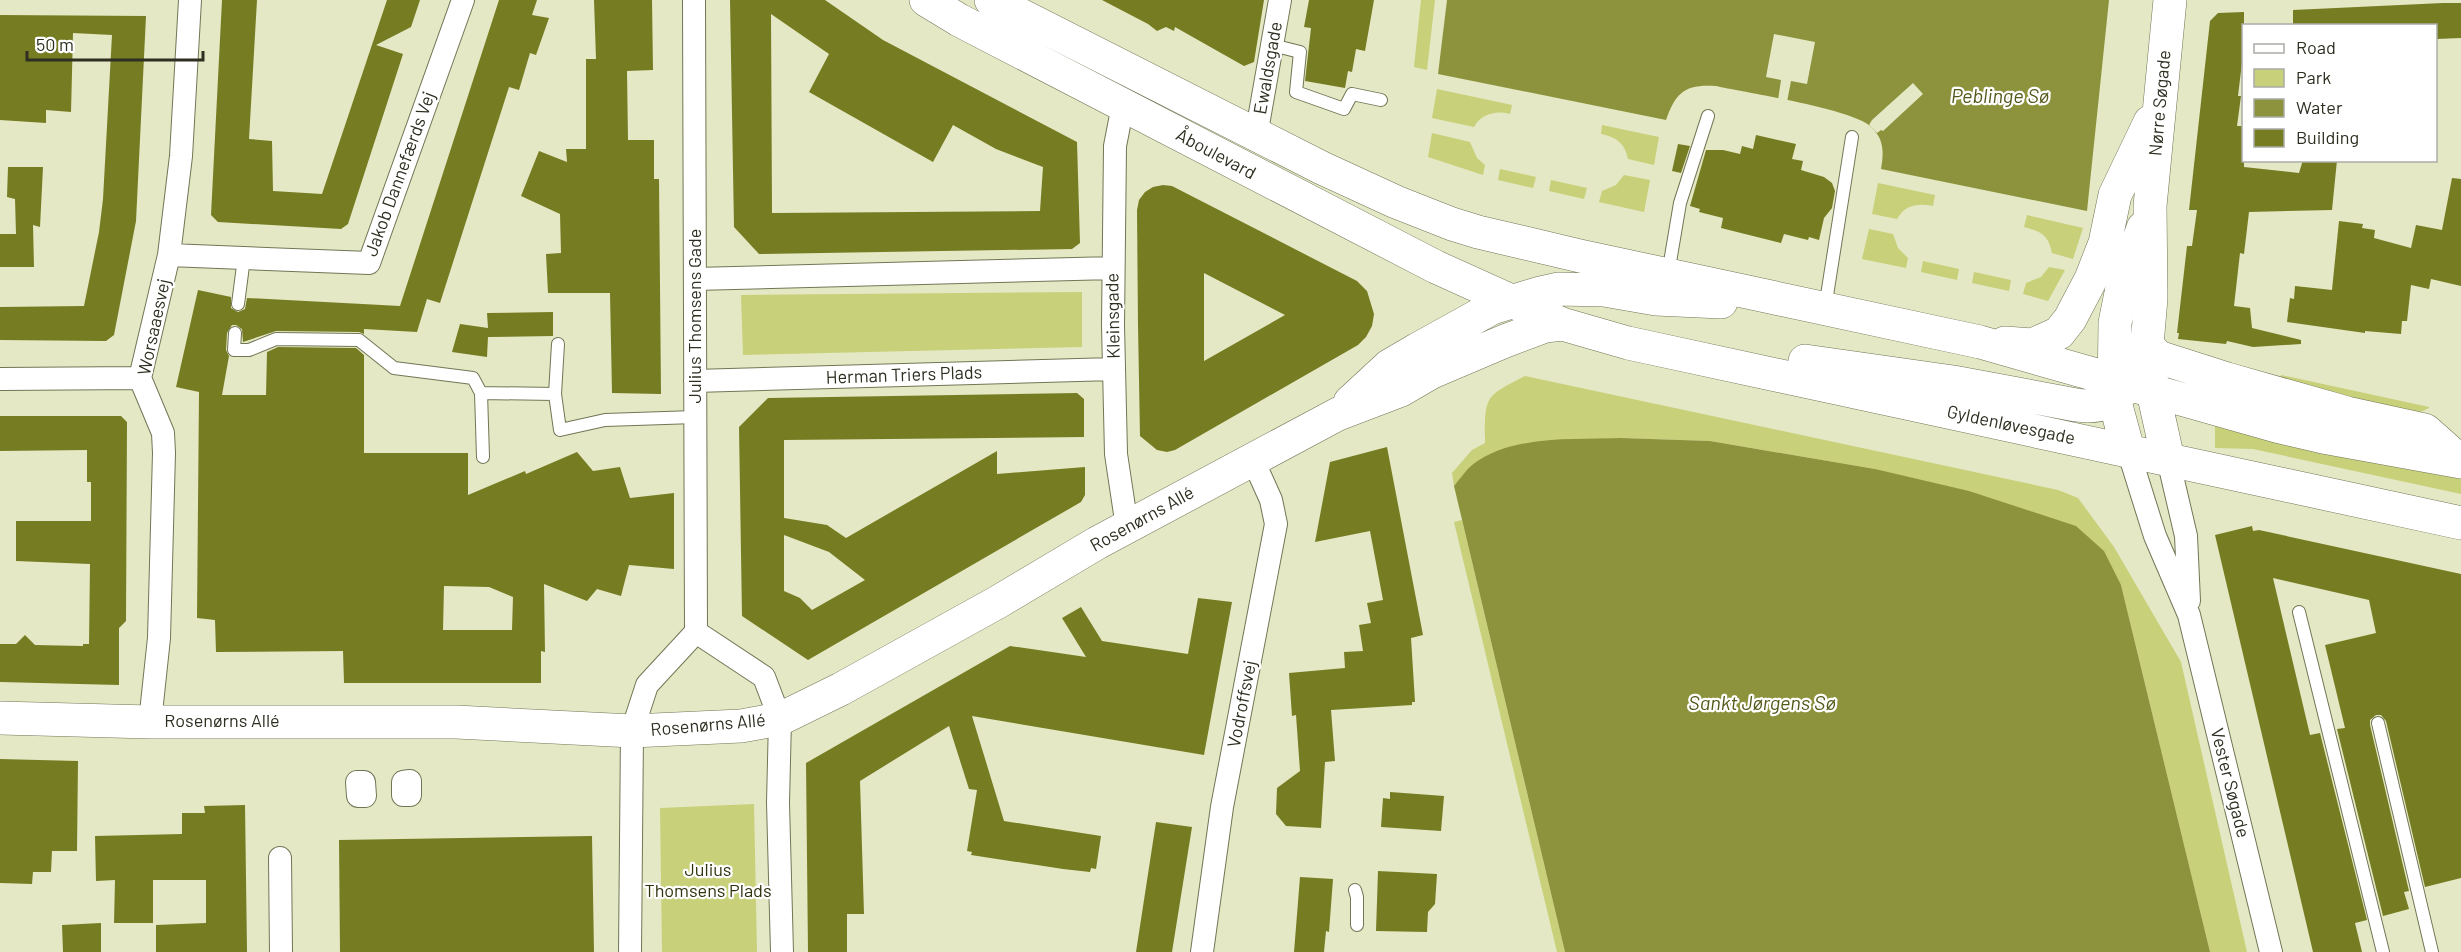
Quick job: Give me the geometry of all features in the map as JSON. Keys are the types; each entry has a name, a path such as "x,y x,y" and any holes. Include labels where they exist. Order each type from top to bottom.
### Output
{"street":[{"name":"Worsaaesvej","path":"150,722 159,638 164,453 163,433 140,378 169,255 181,156 190,0"},
{"name":"Jakob Dannefærds Vej","path":"169,255 369,263 464,0"},
{"name":"Julius Thomsens Gade","path":"694,0 696,632"},
{"name":"Åboulevard","path":"926,0 959,20 1436,267 1509,302 1562,324"},
{"name":"Åboulevard","path":"991,0 1256,136 1396,202 1478,232 1668,274"},
{"name":"Ewaldsgade","path":"1256,136 1280,0"},
{"name":"Nørre Søgade","path":"2128,389 2147,345 2151,298 2150,206 2170,0"},
{"path":"1980,342 2032,345 2059,333 2070,319 2091,279 2105,243 2115,195 2160,101"},
{"name":"Kleinsgade","path":"1123,105 1115,146 1113,268 1116,454 1127,527"},
{"name":"Nørre Søgade","path":"2128,389 2115,323 2121,293 2150,206"},
{"path":"695,279 1113,268"},
{"path":"1668,274 1980,342 2128,389 2323,437 2461,462"},
{"name":"Rosenørns Allé","path":"1338,414 1394,363 1467,321 1509,302 1558,289 1604,290 1656,299 1825,308"},
{"name":"Rosenørns Allé","path":"0,718 150,722 456,722 632,731 741,726 780,718 841,689 1127,527 1338,414 1401,390 1432,372 1505,341 1545,326 1562,324"},
{"name":"Gyldenløvesgade","path":"1562,324 1628,343 2461,523"},
{"path":"2147,345 2158,357 2226,379 2347,413 2425,430 2461,462"},
{"path":"1695,357 1811,361 1953,382 2086,406 2096,406 2128,389"},
{"name":"Herman Triers Plads","path":"695,381 1114,369"},
{"path":"0,379 140,378"},
{"path":"2128,389 2128,450"},
{"path":"2128,389 2168,459"},
{"name":"Vester Søgade","path":"2128,450 2155,536 2189,615 2271,952"},
{"name":"Vester Søgade","path":"2168,459 2186,536 2189,615"},
{"name":"Vodroffsvej","path":"1202,952 1215,849 1276,524 1271,500 1253,460"},
{"path":"630,952 632,731 647,685 696,632 764,677 780,718 778,803 782,952"},
{"path":"280,858 281,952"}],"lane":[{"path":"1272,45 1300,52 1296,92 1344,109 1352,94 1381,100"},
{"path":"1668,274 1680,203 1708,116"},
{"path":"1825,308 1852,137"},
{"path":"238,304 244,258"},
{"path":"236,333 234,350 249,350 276,339 359,340 394,368 473,378 481,393 483,457"},
{"path":"558,344 555,394 560,430 605,420 695,417"},
{"path":"481,393 555,394"},
{"path":"2299,612 2383,952"},
{"path":"2378,723 2432,952"},
{"path":"1355,890 1357,925"}],"green space":[{"path":"1421,0 1435,0 1427,70 1414,67"},
{"path":"1437,89 1512,105 1510,114 1489,114 1474,127 1432,118"},
{"path":"1602,125 1659,137 1654,165 1628,159 1625,149 1619,142 1601,134"},
{"path":"1432,133 1470,142 1477,158 1485,165 1483,175 1428,157"},
{"path":"1500,169 1536,177 1533,188 1498,180"},
{"path":"1624,175 1650,180 1644,212 1599,202 1602,191 1616,185"},
{"path":"1551,180 1587,188 1584,199 1549,191"},
{"path":"1878,183 1935,195 1933,206 1913,206 1904,210 1897,219 1872,214"},
{"path":"2027,215 2083,228 2073,259 2052,253 2049,242 2043,235 2024,227"},
{"path":"1869,229 1893,234 1898,248 1908,258 1906,268 1862,259"},
{"path":"1923,261 1959,269 1957,280 1921,272"},
{"path":"2049,267 2065,270 2048,301 2023,294 2026,283 2041,277"},
{"path":"1974,272 2011,280 2009,291 1972,283"},
{"path":"1082,292 1082,347 743,355 741,295"},
{"path":"2281,375 2429,408 2418,413 2279,383"},
{"path":"1525,376 2058,490 2078,498 2114,547 2181,662 2247,952 2210,952 2121,585 1875,469 1710,441 1621,438 1525,443 1472,465 1454,486 1452,473 1472,450 1485,443 1485,416 1490,400 1501,389"},
{"path":"2215,426 2308,449 2461,478 2461,494 2253,449 2215,448"},
{"path":"1462,520 1565,952 1557,952 1454,522"},
{"name":"Julius Thomsens Plads","path":"754,804 757,952 662,952 660,808"}],"water":[{"name":"Peblinge Sø","path":"1447,0 2109,0 2087,211 1881,169 1882,146 1871,127 1844,114 1798,102 1716,86 1689,88 1678,96 1666,120 1438,74"},
{"name":"Sankt Jørgens Sø","path":"1564,439 1710,441 1875,469 1969,491 2076,526 2104,551 2121,585 2210,952 1565,952 1454,486 1472,465 1506,448 1524,443"}],"pier":[{"path":"1774,34 1815,42 1807,84 1791,81 1787,102 1778,100 1781,80 1766,77"},
{"path":"1913,83 1923,94 1883,131 1877,133 1869,125 1872,120"}],"building":[{"path":"222,0 257,0 249,139 272,141 273,191 322,194 387,0 420,0 411,27 376,45 403,54 348,224 341,229 218,222 211,215"},
{"path":"499,0 537,0 532,15 549,18 536,55 530,53 519,90 509,87 440,303 427,299 417,332 364,329 364,334 359,332 276,331 243,342 242,329 232,325 227,333 226,350 229,356 222,395 266,395 267,352 278,347 356,348 364,355 364,453 468,453 468,495 577,452 593,471 620,467 630,498 674,493 674,569 629,565 621,596 597,589 587,601 544,584 545,652 541,651 541,683 344,683 343,651 216,652 215,620 197,618 199,392 176,387 198,290 231,297 231,308 238,312 245,309 247,298 400,306","holes":["444,586 489,587 513,597 512,630 443,630"]},
{"path":"594,0 652,0 653,70 627,71 628,140 654,140 654,179 659,179 661,394 612,393 610,293 548,293 546,254 561,253 560,214 521,196 539,151 567,162 566,149 586,149 586,59 596,59"},
{"path":"730,0 825,0 883,40 1077,142 1080,243 1072,249 759,254 734,227","holes":["771,14 829,54 809,92 933,162 953,125 996,149 1043,167 1040,211 772,213"]},
{"path":"1102,0 1264,0 1254,62 1244,66 1175,27 1174,31 1166,27 1157,31"},
{"path":"1309,0 1374,0 1365,51 1356,49 1352,72 1348,71 1345,88 1305,81 1311,28 1304,27"},
{"path":"2461,3 2461,38 2437,39 2437,24 2293,24 2293,10"},
{"path":"2244,12 2238,96 2241,96 2237,126 2242,126 2244,167 2299,173 2302,162 2337,162 2332,210 2249,212 2244,254 2240,253 2234,306 2250,308 2252,328 2301,340 2301,344 2253,347 2227,341 2226,344 2178,339 2187,246 2192,246 2197,210 2189,210 2210,21 2218,13"},
{"path":"0,15 146,16 136,221 114,335 106,341 0,340 0,307 84,306 99,232 103,199 112,35 73,33 71,112 46,110 46,123 0,120"},
{"path":"1756,135 1796,144 1792,159 1803,161 1801,170 1824,177 1832,183 1835,191 1832,208 1824,218 1819,240 1809,237 1808,240 1784,234 1781,243 1721,228 1723,218 1699,212 1700,209 1690,206 1706,150 1723,150 1740,154 1742,146 1753,149"},
{"path":"1678,144 1690,146 1681,173 1672,171"},
{"path":"8,167 43,167 40,227 33,225 34,267 0,267 0,234 16,234 15,199 7,197"},
{"path":"2452,178 2461,179 2461,286 2431,279 2429,289 2411,285 2407,321 2402,321 2401,334 2365,331 2365,333 2287,322 2290,298 2294,299 2295,286 2332,290 2339,221 2363,224 2362,228 2375,230 2374,238 2411,248 2416,225 2442,230"},
{"path":"1172,186 1357,281 1367,291 1374,314 1372,326 1358,345 1175,450 1167,452 1157,450 1140,436 1137,210 1139,200 1153,187","holes":["1204,273 1285,315 1204,361"]},
{"path":"553,312 553,336 488,337 487,357 452,352 460,324 488,328 487,313"},
{"path":"1077,393 1084,399 1084,437 784,440 784,518 827,525 846,538 997,451 997,474 1085,467 1085,495 1081,502 808,660 742,616 739,427 768,398","holes":["784,535 829,552 865,580 812,610 800,598 784,591"]},
{"path":"0,416 121,416 127,422 126,621 119,628 119,685 0,682 0,644 16,644 25,635 35,645 83,646 83,644 89,644 90,564 16,561 16,521 91,521 91,482 87,482 87,450 0,451"},
{"path":"1387,447 1423,635 1411,638 1415,702 1412,702 1412,705 1331,710 1335,761 1325,762 1321,828 1286,826 1276,814 1277,788 1300,771 1296,715 1292,716 1289,673 1345,668 1344,652 1363,651 1359,625 1371,623 1367,603 1383,600 1370,531 1315,542 1330,462"},
{"path":"2252,526 2253,531 2259,530 2461,574 2461,878 2425,887 2386,721 2381,715 2376,715 2370,720 2370,725 2409,891 2404,892 2409,909 2383,916 2337,729 2345,728 2325,645 2376,633 2369,600 2273,578 2310,735 2320,733 2367,920 2355,923 2362,952 2313,952 2215,535"},
{"path":"1198,598 1232,602 1204,755 972,716 1004,821 1101,836 1096,869 1091,868 1090,872 1063,869 971,855 972,852 967,851 977,790 969,789 949,726 860,781 864,914 847,914 847,952 808,952 806,763 1010,646 1086,657 1062,618 1081,607 1102,641 1188,654"},
{"path":"0,759 78,761 77,851 52,851 51,872 33,872 32,884 0,883"},
{"path":"1390,792 1444,796 1441,831 1381,827 1383,798 1390,799"},
{"path":"245,805 247,952 156,952 156,925 206,923 206,880 153,880 153,923 114,923 115,880 96,881 95,836 182,834 182,813 205,813 204,806"},
{"path":"1156,822 1192,827 1172,952 1136,952"},
{"path":"592,836 594,952 340,952 339,840"},
{"path":"1378,871 1437,874 1435,904 1428,912 1427,932 1376,931"},
{"path":"1300,877 1333,879 1329,932 1326,931 1324,952 1294,952"},
{"path":"101,923 101,952 63,952 62,925"}]}
